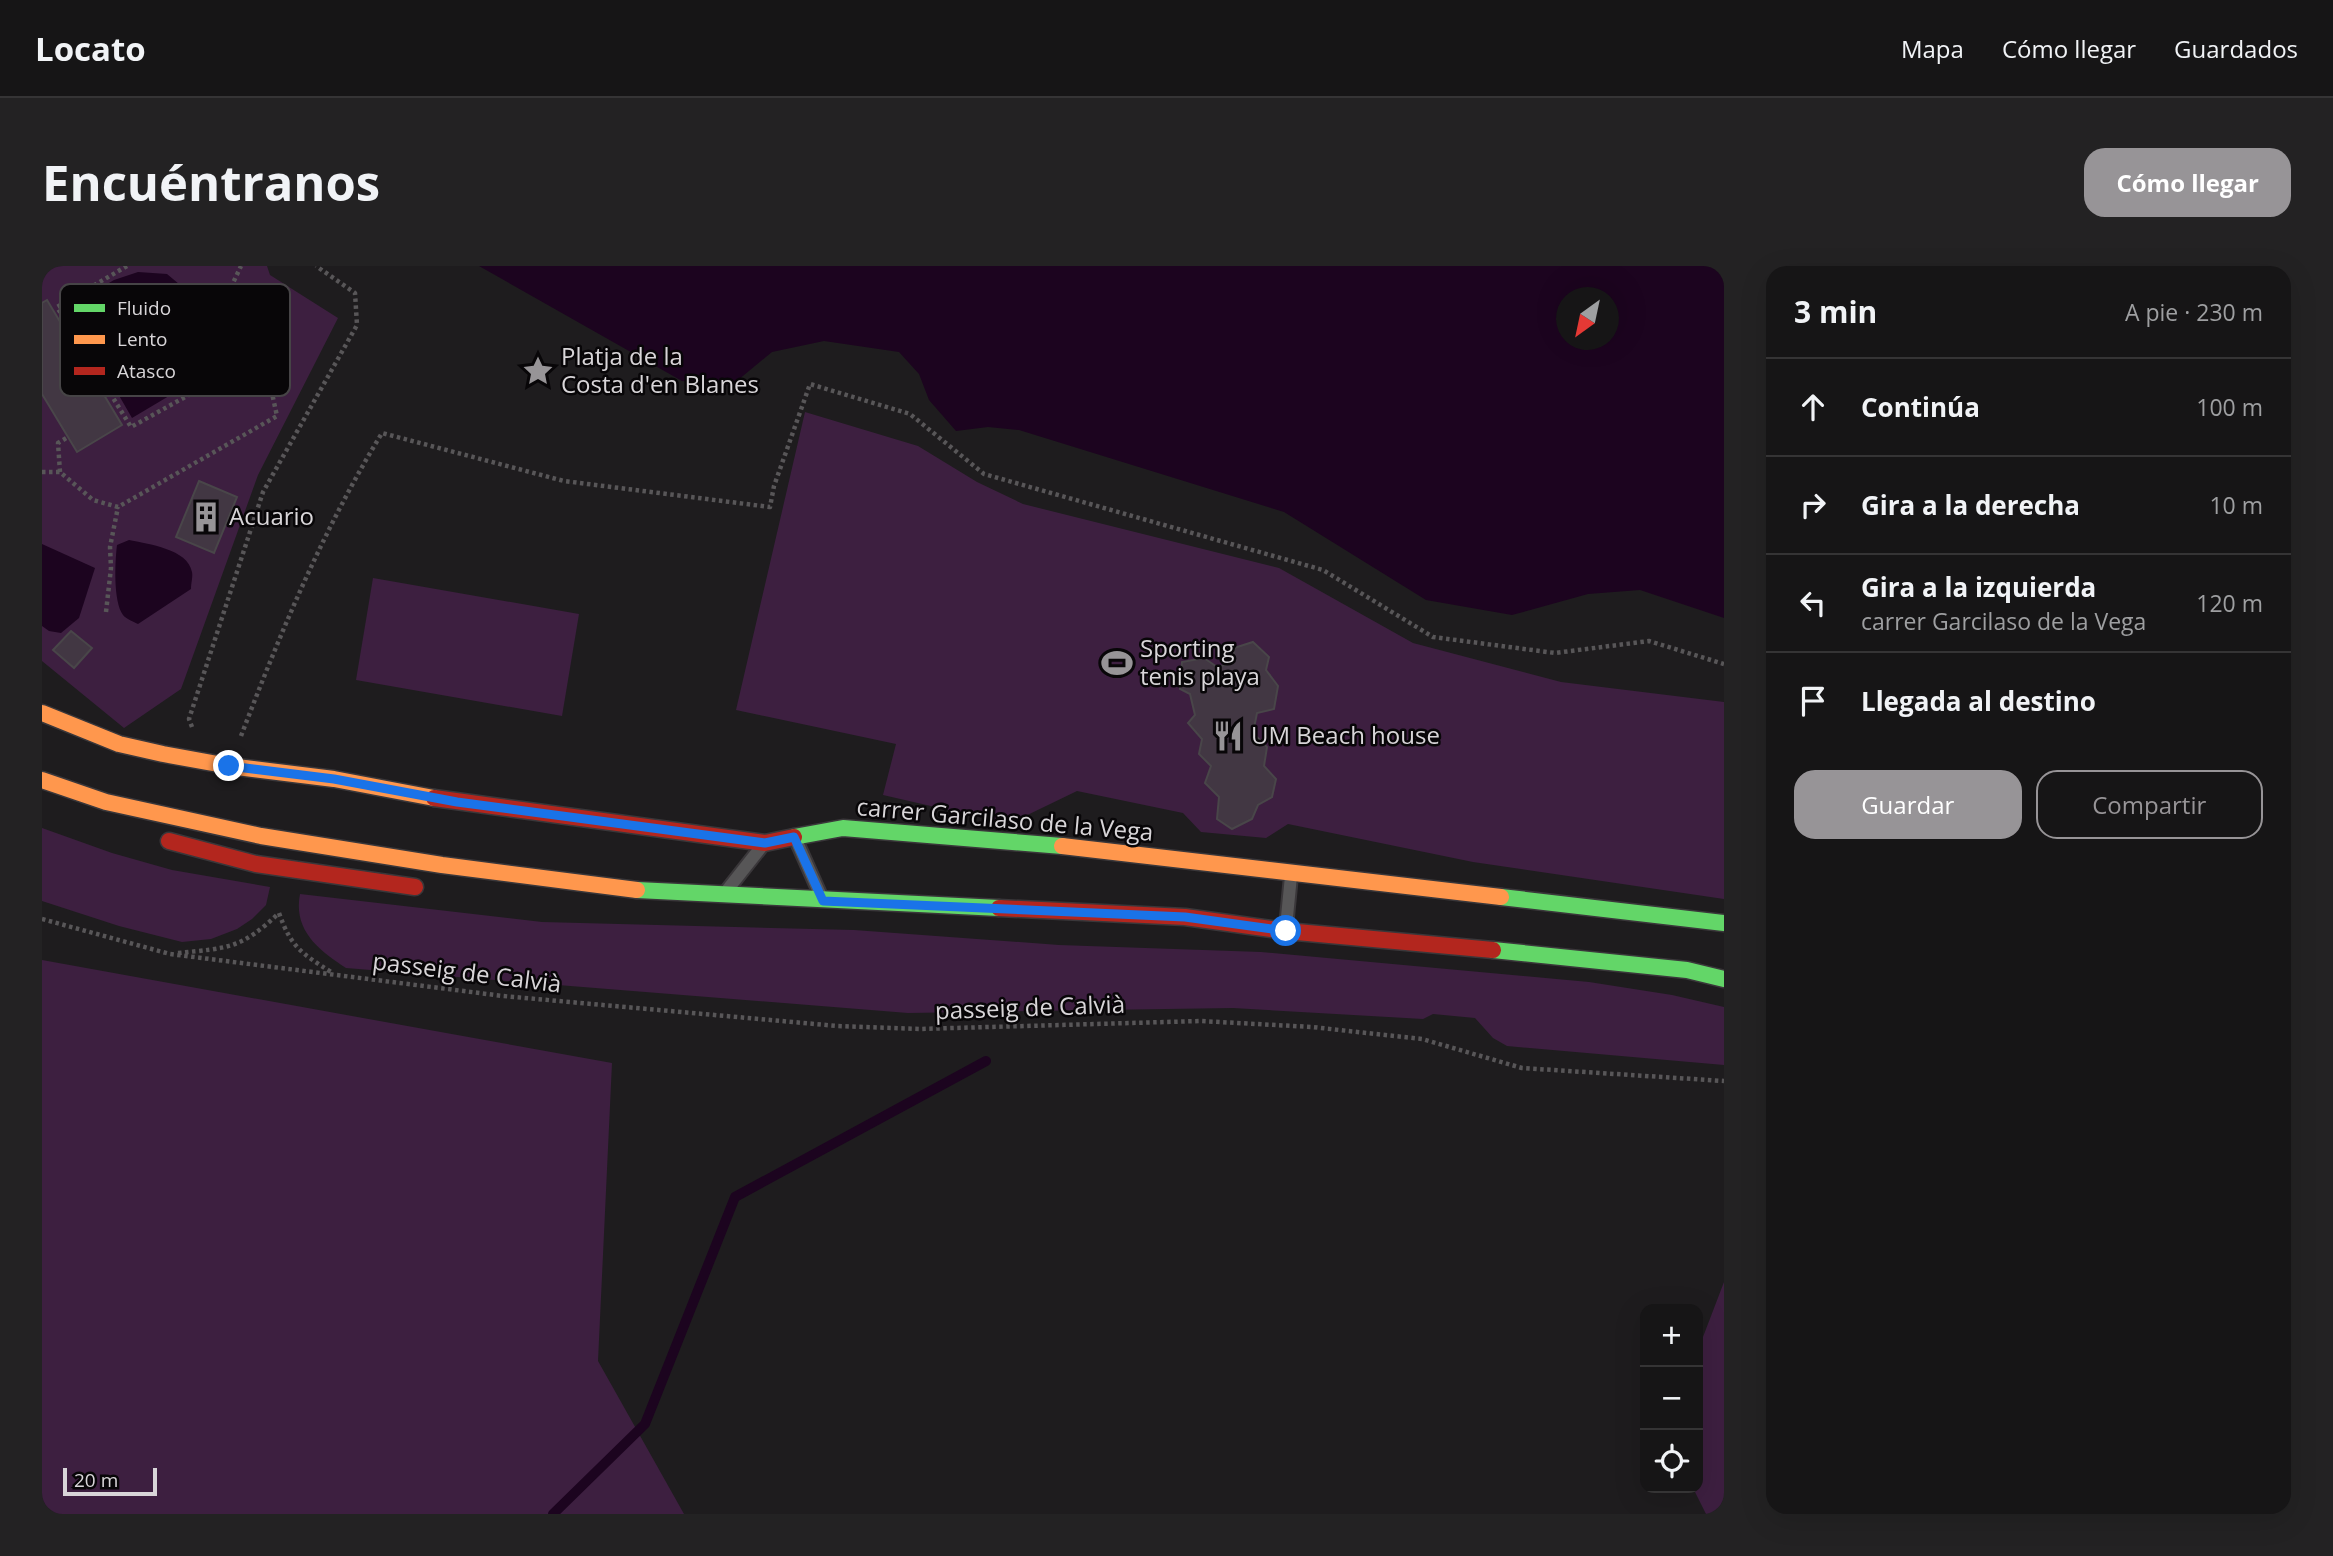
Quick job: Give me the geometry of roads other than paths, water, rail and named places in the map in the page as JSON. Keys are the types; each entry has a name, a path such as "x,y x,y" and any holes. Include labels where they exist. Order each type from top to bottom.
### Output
{"main road":[{"name":"carrer Garcilaso de la Vega","path":"42,713 119,744 163,754 229,766 334,779 457,802 697,835 765,843 843,828 1080,847 1724,923"},
{"path":"42,780 106,802 261,836 442,865 655,892 1185,917 1286,931 1514,951 1687,970 1724,979"},
{"path":"158,839 256,864 428,888"},
{"path":"542,895 655,892"}],"lane":[{"path":"794,837 823,901"},
{"path":"722,896 765,843"},
{"path":"1286,931 1291,872"}],"waterway":[{"path":"553,1514 645,1424 735,1197 986,1061"}],"place":[{"name":"Platja de la Costa d'en Blanes","path":"538,371"},
{"name":"Acuario","path":"206,517"},
{"name":"Sporting tenis playa","path":"1117,663"},
{"name":"UM Beach house","path":"1228,736"}]}
